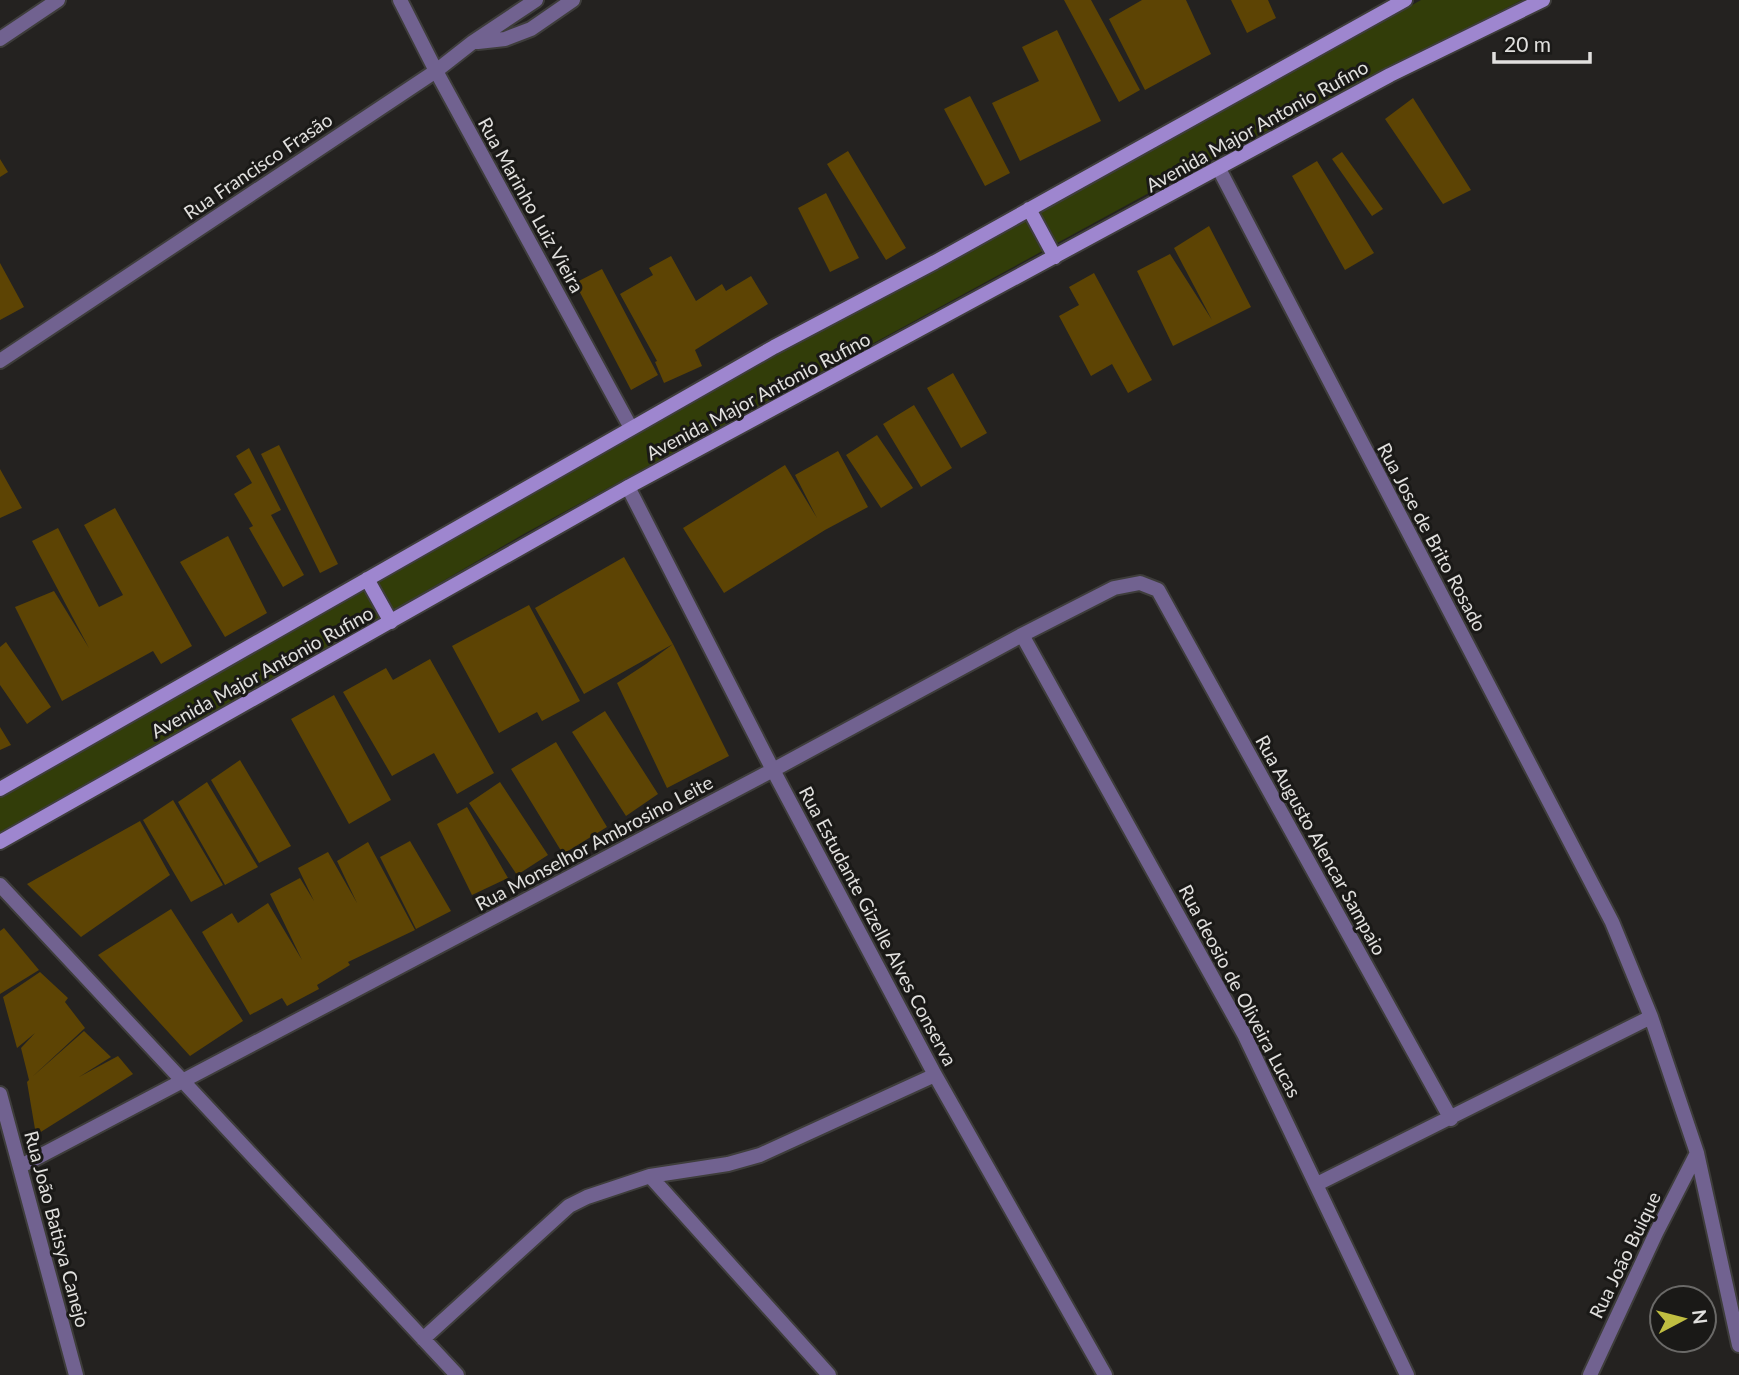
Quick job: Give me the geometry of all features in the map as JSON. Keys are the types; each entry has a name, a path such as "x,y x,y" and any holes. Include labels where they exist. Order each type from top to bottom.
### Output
{"main road":[{"name":"Avenida Major Antonio Rufino","path":"0,789 775,346 1029,209 1405,0"},
{"name":"Avenida Major Antonio Rufino","path":"0,842 628,487 1390,75 1544,0"},
{"path":"1029,209 1055,257"},
{"path":"367,579 391,622"}],"street":[{"path":"0,39 58,0"},
{"name":"Rua Marinho Luiz Vieira","path":"400,0 631,428"},
{"name":"Rua Francisco Frasão","path":"0,361 436,71 473,42 536,0"},
{"path":"473,42 505,39 531,29 573,0"},
{"name":"Rua Jose de Brito Rosado","path":"1219,169 1612,922 1651,1017"},
{"name":"Rua Estudante Gizelle Alves Conserva","path":"628,487 773,770 935,1075 1105,1375"},
{"name":"Rua Monselhor Ambrosino Leite","path":"21,1166 773,770 1021,635 1114,588 1140,583 1158,590"},
{"name":"Rua Augusto Alencar Sampaio","path":"1158,590 1451,1119"},
{"name":"Rua deosio de Oliveira Lucas","path":"1021,635 1244,1034 1407,1375"},
{"path":"0,885 457,1375"},
{"path":"1317,1184 1651,1017 1697,1153 1739,1345"},
{"path":"424,1339 569,1206 587,1196 650,1176 727,1164 760,1155 935,1075"},
{"name":"Rua João Batisya Canejo","path":"0,1094 76,1375"},
{"name":"Rua João Buique","path":"1590,1375 1656,1233 1697,1153"},
{"path":"650,1176 829,1375"}],"green space":[{"path":"1421,0 1522,0 1191,170 522,535 196,725 0,835 0,787 795,344 1052,206"}],"building":[{"path":"1064,0 1091,0 1140,90 1119,102"},
{"path":"1142,0 1186,0 1211,54 1145,90 1109,19"},
{"path":"1231,0 1268,0 1276,18 1247,33"},
{"path":"1057,30 1101,121 1020,161 992,103 1039,81 1022,47"},
{"path":"970,96 1010,173 985,186 944,109"},
{"path":"1413,98 1471,190 1443,204 1385,119"},
{"path":"848,151 906,248 886,260 827,164"},
{"path":"1342,152 1383,209 1372,216 1332,159"},
{"path":"0,159 8,172 0,177"},
{"path":"1317,161 1374,253 1345,270 1292,176"},
{"path":"826,193 859,258 830,272 798,208"},
{"path":"1209,226 1251,307 1173,346 1137,271 1170,254 1212,320 1174,248"},
{"path":"671,256 696,301 722,284 726,291 751,276 768,304 695,350 702,366 664,383 655,362 657,361 620,294 653,275 649,268"},
{"path":"0,263 24,307 0,320"},
{"path":"602,269 658,375 631,390 575,283"},
{"path":"1094,273 1152,380 1128,393 1112,364 1091,376 1059,316 1079,305 1069,287"},
{"path":"953,373 987,433 961,448 927,388"},
{"path":"914,405 952,468 921,487 883,424"},
{"path":"877,435 913,488 881,508 846,455"},
{"path":"279,445 338,564 320,573 261,454"},
{"path":"249,448 281,510 271,515 304,575 283,587 249,528 253,526 234,494 252,483 236,456"},
{"path":"838,451 868,507 825,530 724,593 683,528 785,465 817,518 795,475"},
{"path":"0,469 22,508 0,518"},
{"path":"115,508 192,646 161,664 153,651 62,701 15,607 54,591 89,648 32,541 58,528 99,607 123,595 84,525"},
{"path":"228,536 267,613 225,637 180,562"},
{"path":"624,557 673,644 584,694 535,608"},
{"path":"529,605 580,701 542,721 537,712 499,733 452,646"},
{"path":"6,642 51,707 27,724 0,685 0,647"},
{"path":"673,644 729,756 667,788 617,683"},
{"path":"430,659 494,773 457,794 434,753 392,776 343,692 386,668 393,680"},
{"path":"334,695 391,800 349,824 291,719"},
{"path":"605,711 658,794 626,816 572,732"},
{"path":"0,727 11,745 0,750"},
{"path":"556,742 607,827 563,854 511,769"},
{"path":"240,760 291,846 259,863 211,780"},
{"path":"207,782 258,867 225,885 178,802"},
{"path":"500,782 548,855 517,875 469,803"},
{"path":"173,800 223,885 191,902 143,820"},
{"path":"467,807 508,878 472,895 437,824"},
{"path":"140,821 170,875 81,937 27,884"},
{"path":"410,841 451,911 416,929 380,857"},
{"path":"368,842 415,930 348,962 350,965 317,985 319,989 287,1006 282,998 250,1015 202,932 232,913 238,923 268,903 302,960 270,894 300,878 314,901 298,868 328,852 357,903 337,861"},
{"path":"171,909 243,1021 190,1056 98,955"},
{"path":"4,928 39,970 0,994 0,931"},
{"path":"40,972 68,998 65,1002 85,1028 32,1077 84,1031 111,1057 79,1077 118,1056 133,1074 36,1135 27,1082 29,1080 21,1048 35,1033 17,1048 3,997"}]}
